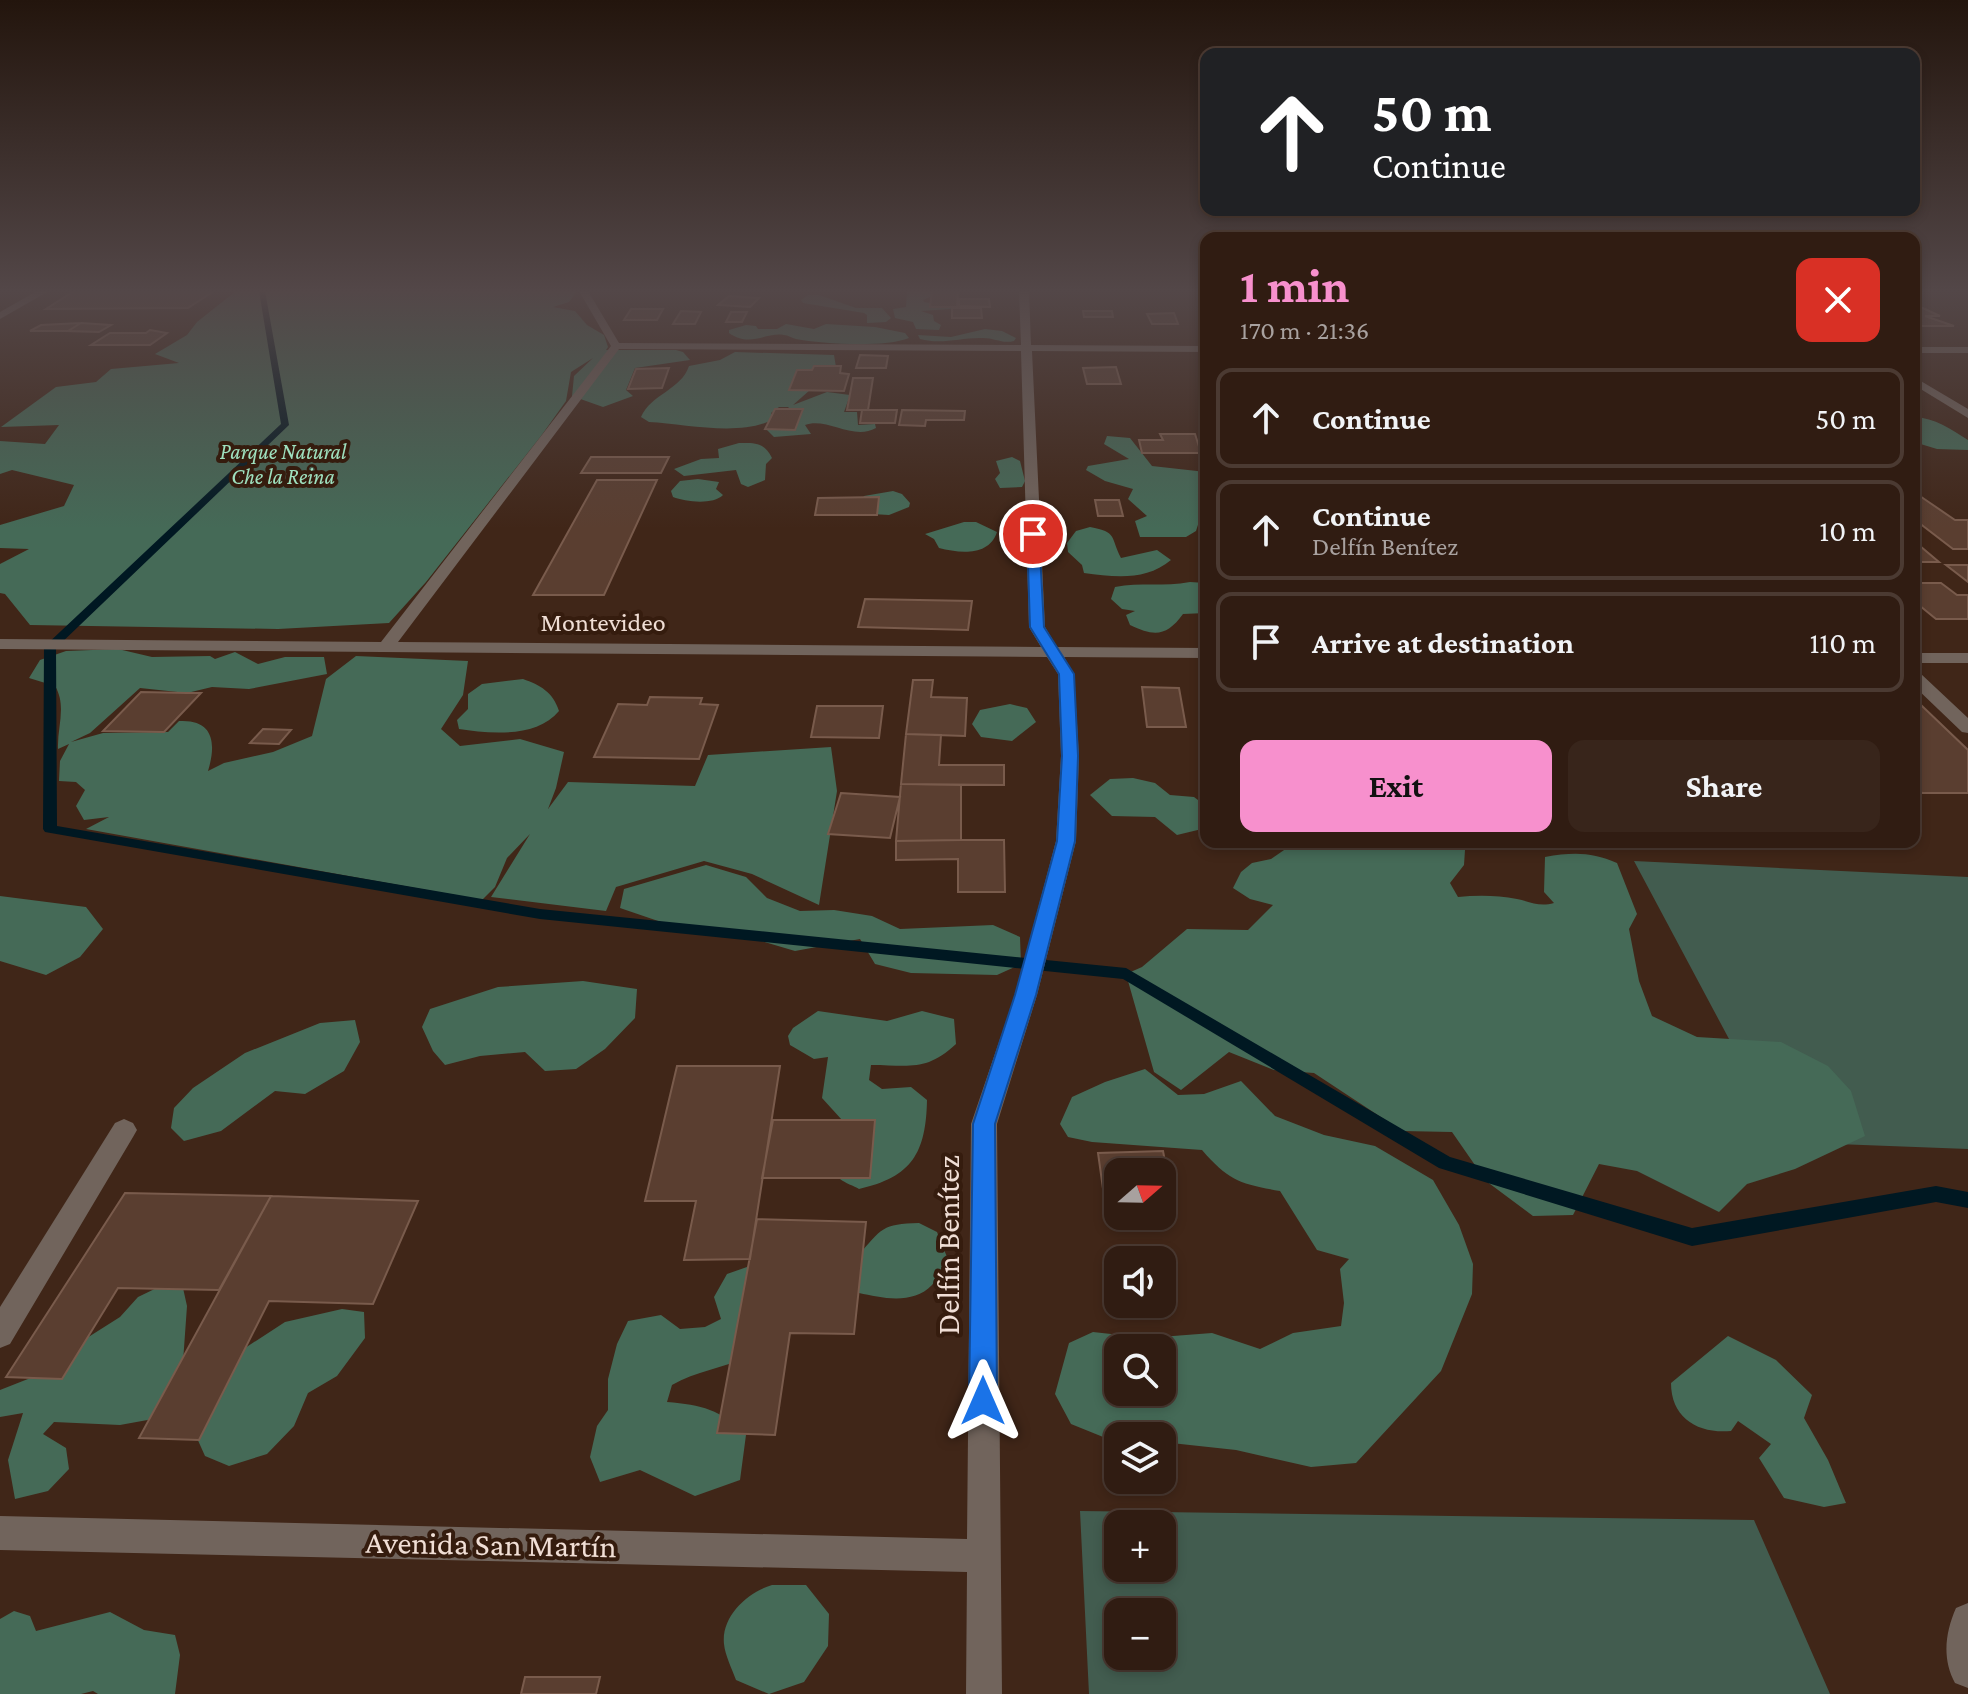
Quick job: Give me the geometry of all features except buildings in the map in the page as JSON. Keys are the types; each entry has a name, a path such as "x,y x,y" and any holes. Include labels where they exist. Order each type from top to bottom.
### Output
{"street":[{"path":"386,647 598,370"},
{"path":"1026,370 1037,627 1052,652"},
{"path":"1920,384 1968,414"},
{"name":"Montevideo","path":"0,644 1200,653"},
{"name":"Delfín Benítez","path":"984,1694 984,1124 1026,995 1066,841 1070,756 1066,674 1052,652"},
{"path":"1920,658 1968,658"},
{"path":"1920,683 1968,728"},
{"path":"0,1334 124,1130"},
{"name":"Avenida San Martín","path":"0,1533 982,1556"},
{"path":"1968,1620 1963,1661 1968,1670"}],"green space":[{"name":"Parque Natural Che la Reina","path":"110,370 574,370 571,372 566,401 541,436 426,582 389,623 278,629 30,625 5,594 0,593 0,564 29,549 0,548 0,525 64,506 74,485 12,470 0,474 0,441 45,444 59,425 1,427 56,387 96,382"},
{"name":"Parque Natural Che la Reina","path":"580,370 634,370 626,390 633,396 603,407 572,396 574,376"},
{"path":"687,370 833,370 793,405 827,392 850,395 844,412 857,412 858,425 875,424 876,428 858,432 813,423 805,425 811,434 774,437 767,430 789,407 779,407 771,413 774,419 746,427 696,427 649,422 641,417"},
{"path":"1920,418 1936,422 1968,440 1968,450 1937,449 1920,444"},
{"path":"1107,436 1130,438 1152,466 1200,471 1200,518 1196,531 1186,537 1140,537 1135,521 1147,516 1128,499 1133,489 1105,481 1086,470 1088,466 1129,459 1104,444"},
{"path":"739,443 758,444 769,453 772,458 766,464 765,480 748,487 741,484 736,470 684,476 674,469 701,459 719,458 718,449"},
{"path":"1012,457 1020,461 1025,481 1022,487 1000,488 995,479 1000,473 996,461"},
{"path":"698,479 719,482 716,489 723,495 706,501 673,497 671,491 680,481"},
{"path":"893,491 902,494 910,503 909,507 889,515 872,514 862,500 864,496"},
{"path":"964,522 976,522 997,532 987,546 964,552 939,548 934,539 925,534"},
{"path":"1090,527 1109,533 1121,558 1157,550 1171,560 1141,574 1084,573 1082,565 1068,552 1067,543 1076,531"},
{"path":"1200,583 1200,613 1183,614 1171,627 1160,632 1130,625 1126,615 1135,611 1122,609 1111,599 1115,587"},
{"path":"118,649 152,657 210,656 215,659 235,652 258,664 285,657 324,657 327,674 249,689 212,687 187,693 140,688 90,733 71,742 103,733 168,732 179,721 191,722 200,724 210,736 212,752 208,771 224,763 273,752 312,736 326,679 356,656 468,661 463,695 441,729 460,746 520,739 564,752 548,809 568,782 695,786 708,755 831,747 837,791 819,905 752,874 704,861 616,887 606,911 491,897 530,834 507,858 495,887 482,900 86,829 109,817 84,820 76,806 85,790 76,782 59,781 60,761 69,744 58,749 59,694 55,686 29,678 40,660 66,651"},
{"path":"523,679 540,687 553,699 559,711 550,720 512,732 459,729 457,720 468,709 468,694 482,684"},
{"path":"1010,704 1027,708 1036,722 1012,741 981,737 972,724 980,710"},
{"path":"1133,778 1155,783 1170,795 1194,797 1200,802 1200,829 1177,835 1155,817 1112,816 1090,795 1110,779"},
{"path":"1287,848 1462,848 1465,850 1464,865 1450,883 1458,897 1502,897 1540,904 1554,903 1544,892 1545,857 1582,854 1617,863 1637,914 1629,929 1639,981 1652,1016 1697,1037 1781,1042 1828,1066 1851,1091 1865,1136 1795,1169 1747,1184 1719,1212 1637,1171 1599,1164 1573,1215 1533,1216 1486,1181 1452,1132 1402,1131 1314,1073 1274,1070 1229,1052 1181,1090 1154,1072 1126,974 1142,967 1187,929 1248,930 1273,905 1250,899 1233,888 1241,872 1252,863 1271,859"},
{"path":"1634,861 1968,877 1968,1149 1784,1142"},
{"path":"706,865 746,877 767,898 800,911 834,910 872,916 900,929 993,925 1020,937 1021,964 997,975 911,973 875,964 860,939 795,951 758,940 661,922 620,908 624,889"},
{"path":"0,896 86,907 103,929 80,957 46,975 0,961"},
{"path":"583,981 637,989 635,1018 605,1049 576,1069 545,1071 525,1052 480,1056 445,1065 433,1051 422,1027 430,1009 498,987"},
{"path":"818,1011 887,1021 922,1011 954,1019 956,1044 935,1059 907,1066 871,1065 869,1080 882,1089 911,1087 927,1100 923,1135 912,1160 904,1170 877,1184 859,1189 835,1173 833,1150 842,1120 822,1098 828,1057 814,1059 790,1045 788,1036 793,1028"},
{"path":"355,1020 360,1042 344,1071 305,1094 275,1091 221,1131 184,1141 171,1128 174,1108 193,1088 245,1053 320,1023"},
{"path":"1145,1069 1178,1095 1204,1094 1241,1081 1275,1116 1324,1135 1375,1146 1433,1180 1459,1225 1473,1264 1472,1294 1441,1371 1356,1463 1311,1467 1236,1450 1176,1444 1176,1422 1104,1422 1104,1437 1071,1424 1055,1394 1069,1343 1093,1332 1111,1334 1104,1334 1104,1406 1176,1406 1176,1336 1212,1333 1260,1349 1293,1333 1341,1326 1344,1303 1340,1269 1349,1259 1317,1250 1280,1191 1236,1180 1202,1150 1092,1142 1068,1137 1060,1124 1072,1097"},
{"path":"919,1223 937,1232 947,1257 932,1285 907,1298 859,1293 858,1256 884,1229"},
{"path":"764,1261 748,1357 672,1385 667,1402 710,1410 728,1419 746,1435 740,1480 695,1496 640,1470 600,1482 590,1457 597,1426 608,1410 608,1379 617,1344 628,1321 661,1315 680,1329 705,1327 721,1319 714,1297 727,1274"},
{"path":"167,1283 183,1288 187,1306 182,1376 153,1419 120,1425 54,1422 43,1434 66,1448 69,1469 48,1491 15,1499 8,1460 23,1413 0,1417 0,1390 33,1377 60,1355 120,1317 138,1297"},
{"path":"342,1309 364,1312 365,1338 337,1376 308,1393 294,1426 267,1454 229,1466 205,1456 192,1427 221,1375 245,1348 285,1322"},
{"path":"1728,1336 1776,1360 1812,1395 1804,1418 1828,1460 1846,1503 1824,1507 1784,1498 1759,1458 1771,1444 1738,1421 1731,1431 1708,1430 1681,1414 1672,1395 1671,1383"},
{"path":"1080,1511 1104,1511 1104,1582 1176,1582 1176,1512 1754,1520 1830,1694 1089,1694"},
{"path":"772,1585 806,1585 829,1614 828,1646 804,1682 769,1694 736,1680 726,1653 724,1634 732,1615 745,1599"},
{"path":"14,1611 30,1616 36,1631 110,1612 144,1630 175,1635 180,1655 175,1694 98,1694 93,1691 81,1694 0,1694 0,1619"}],"waterway":[{"path":"276,370 285,425 50,647 50,829 540,914 1126,974 1445,1163 1692,1237 1936,1194 1968,1200"}],"route":[{"path":"983,1401 984,1124 1026,995 1066,841 1070,756 1066,674 1037,627 1033,534"}]}
